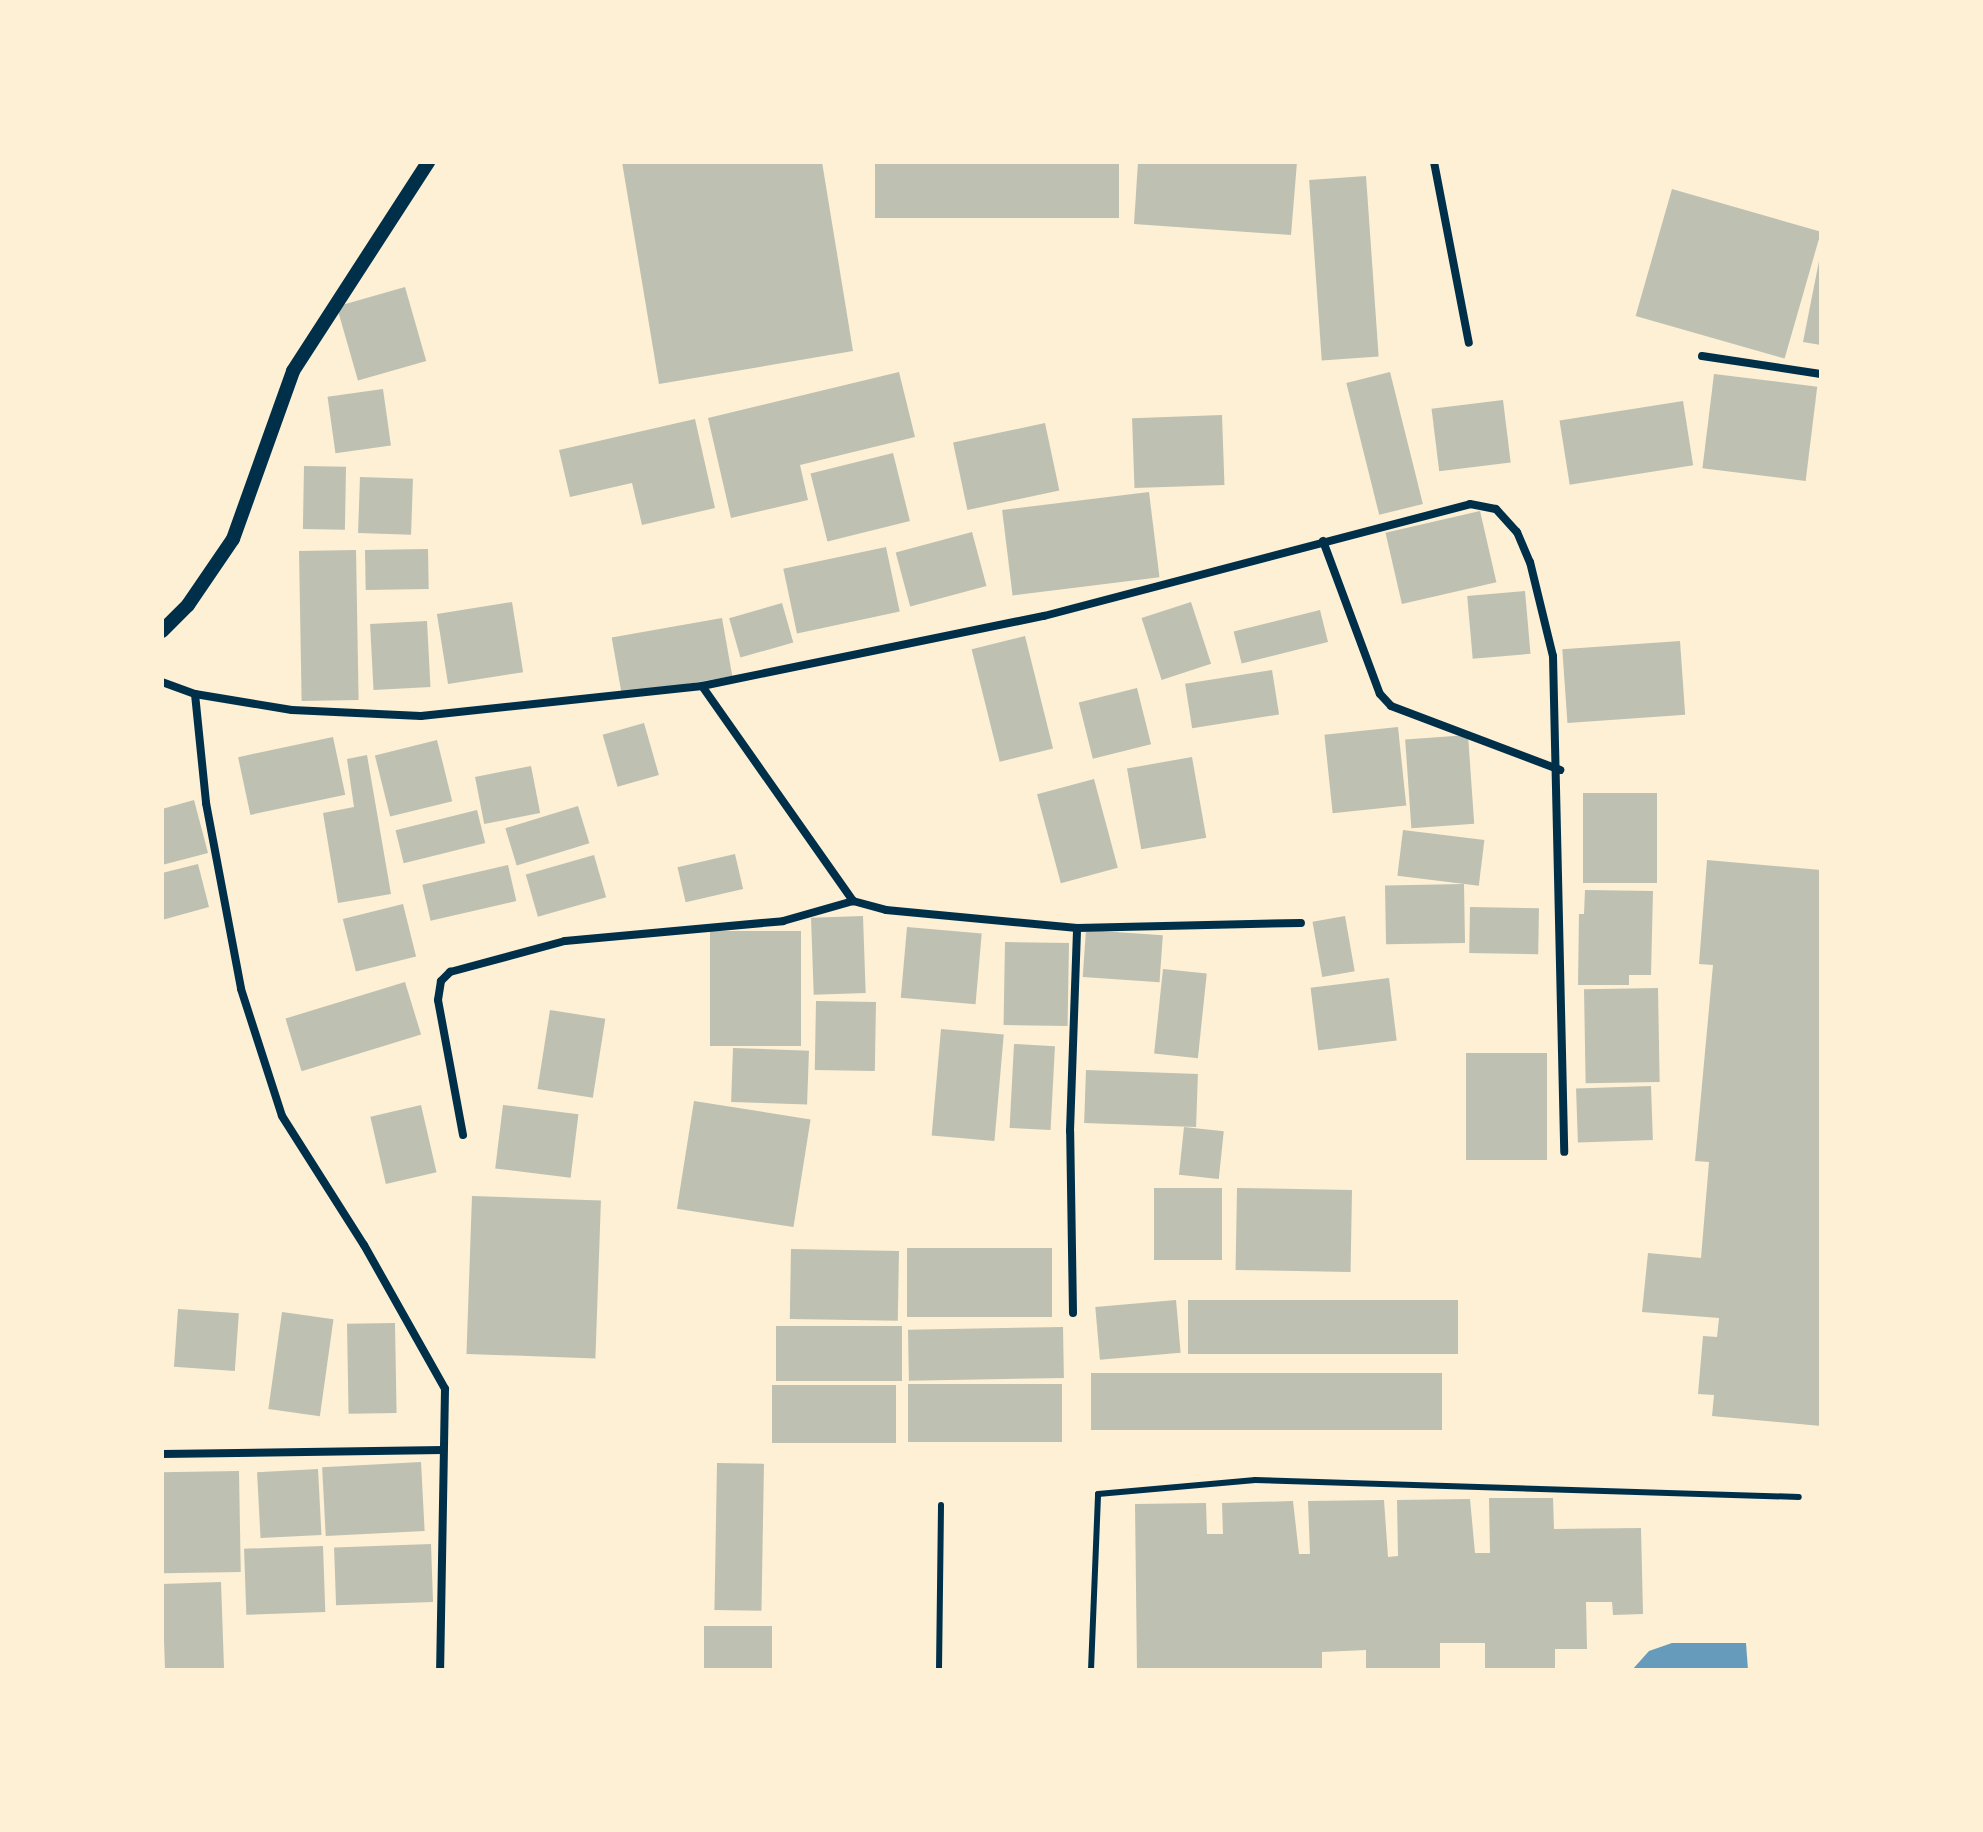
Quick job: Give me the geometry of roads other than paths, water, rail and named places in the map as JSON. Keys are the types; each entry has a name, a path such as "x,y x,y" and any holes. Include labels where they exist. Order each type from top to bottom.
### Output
{"street":[{"path":"162,631 188,605 233,539 293,371 428,162"},
{"path":"1434,162 1469,343"},
{"path":"1702,356 1821,374"},
{"path":"162,682 195,694 292,710 421,716 702,686 1044,616 1470,504 1496,509 1517,532 1530,562 1550,642 1560,770 1564,1152"},
{"path":"1323,541 1380,694 1391,706 1560,770"},
{"path":"702,686 853,901"},
{"path":"195,694 206,803 241,989 282,1116 439,1372 447,1404 443,1450 440,1670"},
{"path":"463,1135 438,1000 441,981 450,972 565,941 783,921 853,901 886,910 1077,928 1301,923"},
{"path":"1073,1313 1070,1131 1077,928"},
{"path":"162,1454 443,1450"}],"lane":[{"path":"1091,1670 1098,1494 1255,1480 1799,1497"},
{"path":"939,1670 941,1505"}],"water":[{"path":"1672,1643 1746,1643 1748,1670 1632,1670 1649,1651"}]}
